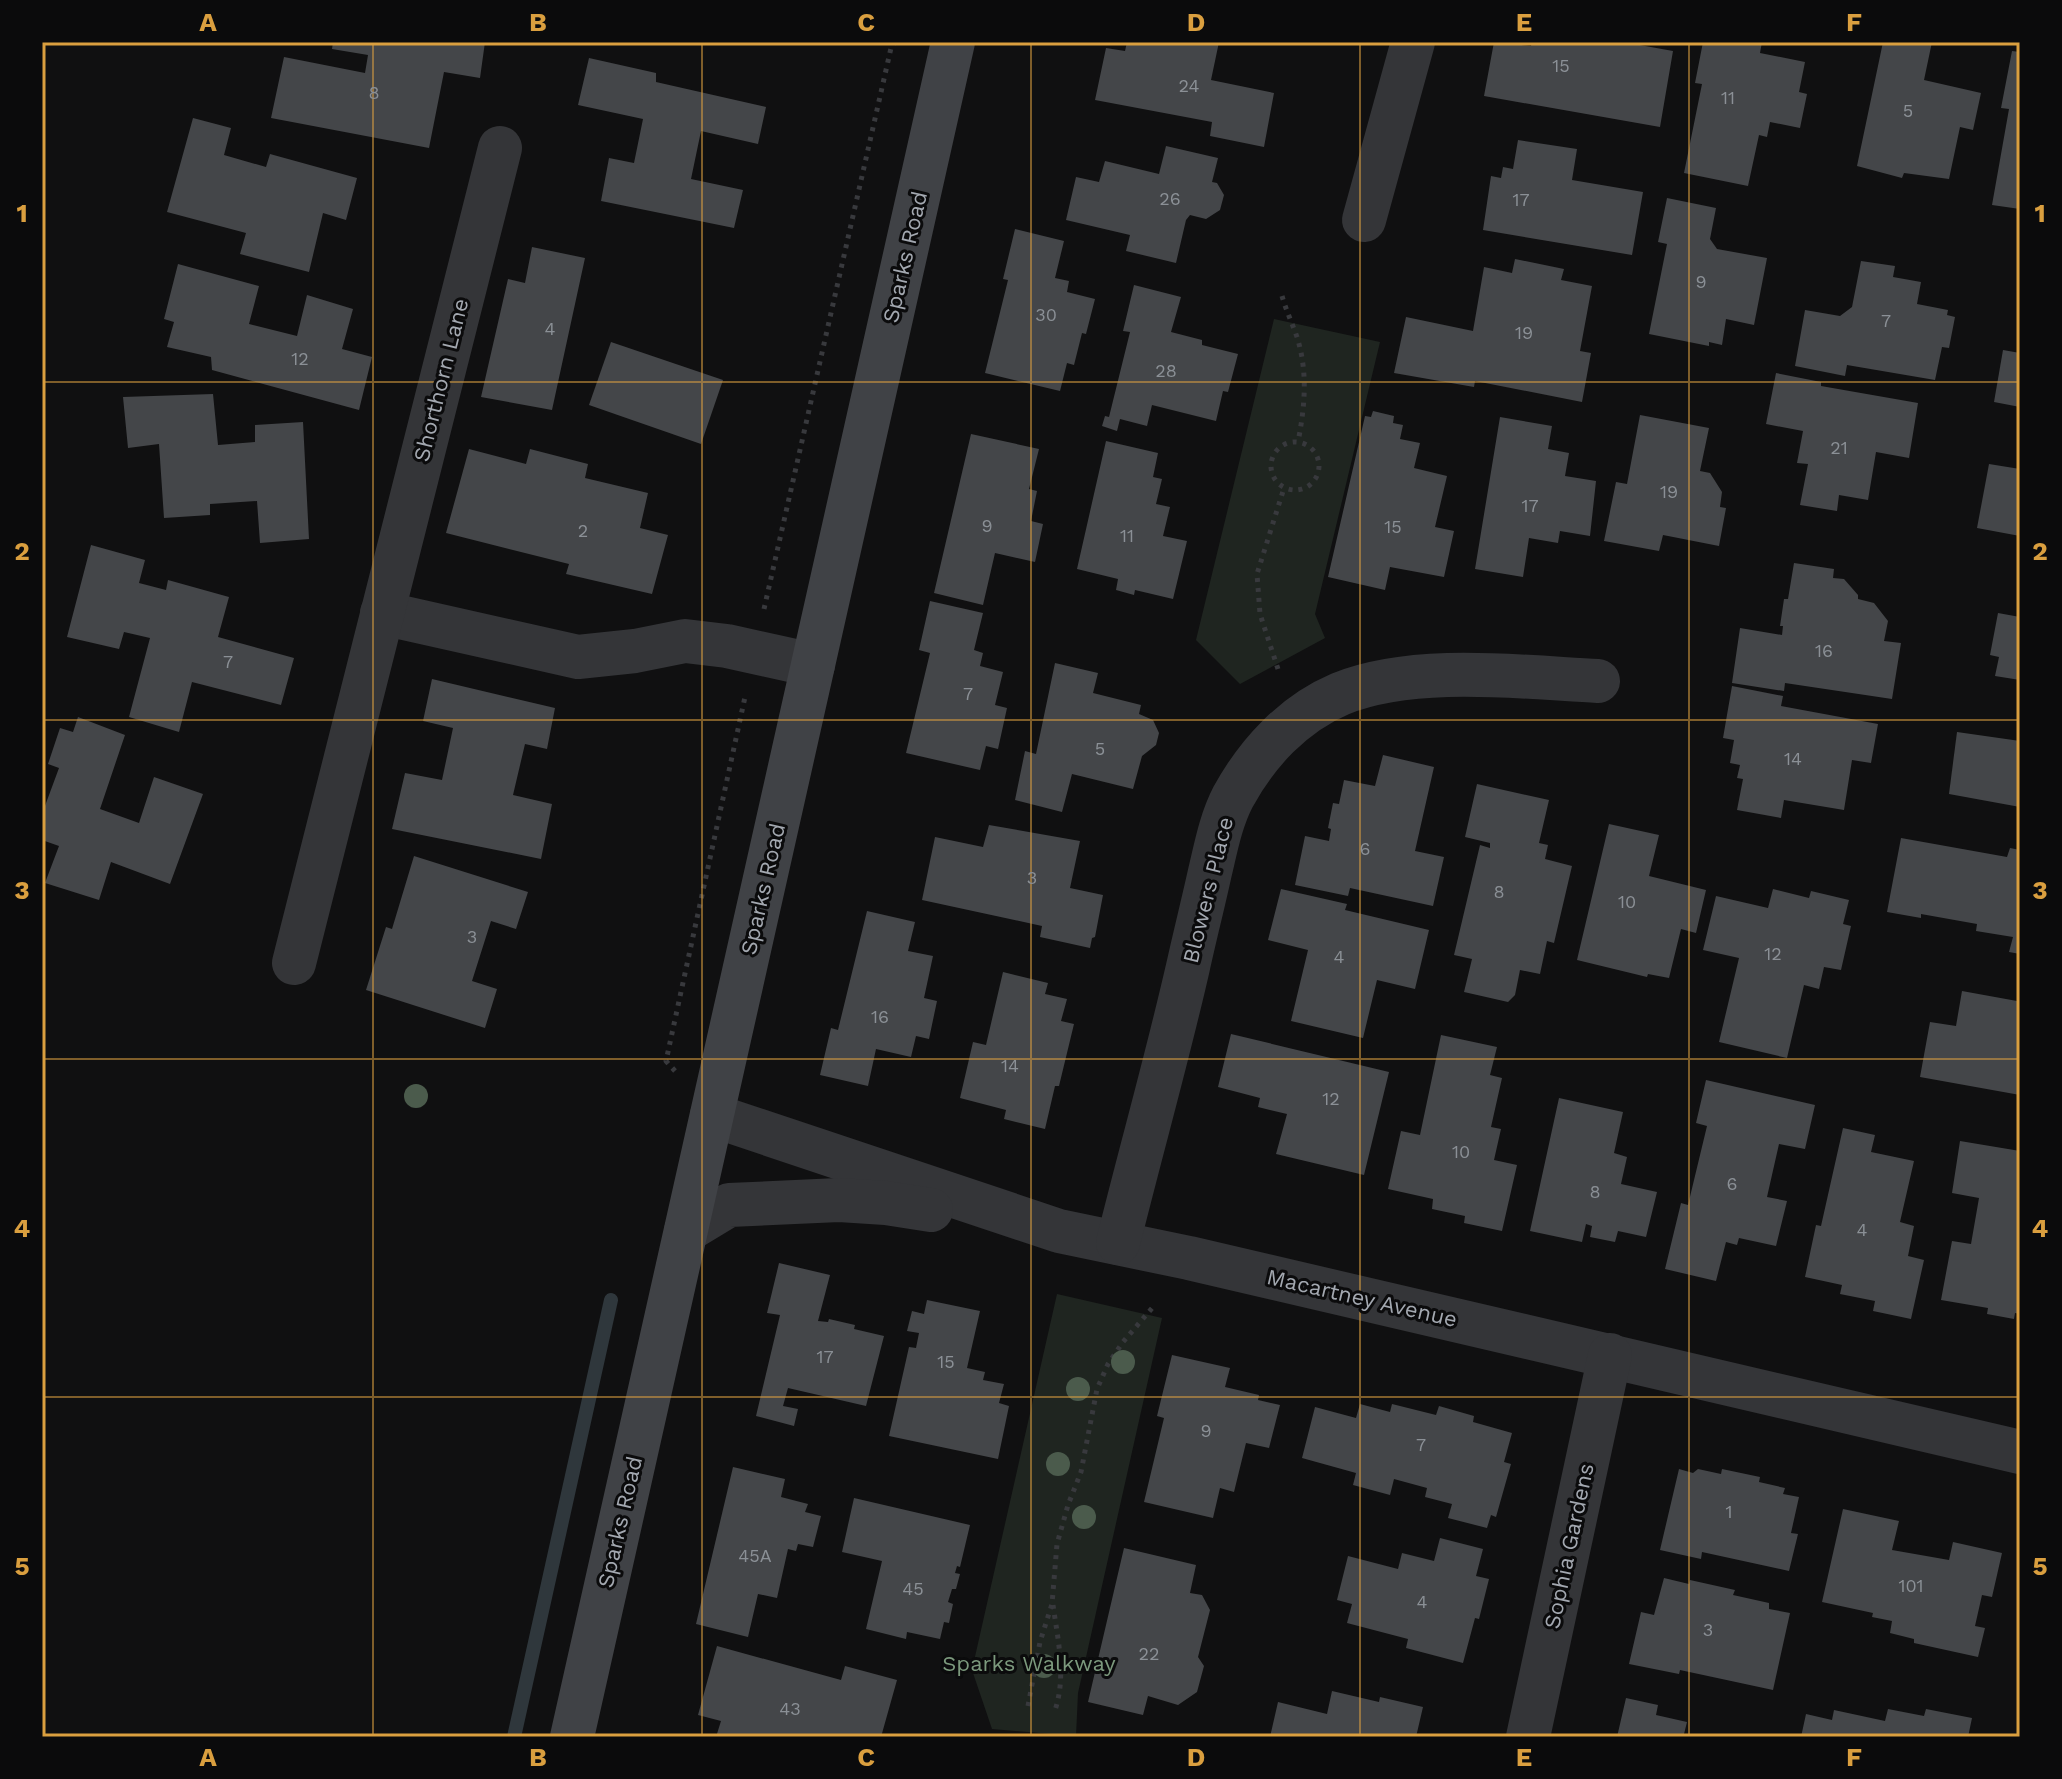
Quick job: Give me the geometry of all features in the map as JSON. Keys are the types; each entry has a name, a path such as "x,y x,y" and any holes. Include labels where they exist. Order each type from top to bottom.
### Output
{"main road":[{"name":"Sparks Road","path":"572,1737 953,42"}],"street":[{"path":"1364,220 1413,42"},
{"name":"Shorthorn Lane","path":"294,963 500,148"},
{"path":"382,613 578,657 635,651 685,641 727,646 813,665"},
{"name":"Blowers Place","path":"1118,1243 1174,1026 1218,836 1231,800 1251,767 1273,740 1303,714 1339,695 1371,684 1479,674 1598,681"},
{"name":"Macartney Avenue","path":"712,1115 1059,1231 1610,1355 2020,1452"},
{"path":"686,1231 729,1205 839,1200 886,1203 1059,1231"},
{"name":"Sophia Gardens","path":"1528,1737 1610,1355"}],"path":[{"path":"762,616 893,45"},
{"path":"1282,296 1297,338 1305,374 1304,414 1298,442"},
{"path":"1298,442 1312,449 1319,462 1317,477 1306,488 1284,488 1273,476 1272,459 1282,446 1298,442"},
{"path":"1278,669 1260,614 1257,574 1284,488"},
{"path":"666,1061 746,687"},
{"path":"1028,1706 1040,1642 1052,1604 1057,1544 1081,1472 1097,1389 1116,1353 1153,1307"},
{"path":"1052,1604 1061,1659 1059,1700 1054,1713"}],"green space":[{"path":"1274,319 1380,342 1315,614 1325,638 1240,684 1196,640"},
{"name":"Sparks Walkway","path":"1057,1294 1162,1318 1078,1693 1076,1736 992,1729 972,1670"}],"building":[{"path":"333,42 485,42 480,78 444,72 429,148 271,118 284,57 365,73 368,55 332,49"},
{"path":"1127,42 1219,42 1211,80 1274,93 1264,147 1210,136 1212,122 1095,100 1106,48 1125,51"},
{"path":"1494,42 1531,46 1532,42 1623,42 1673,51 1660,127 1484,96"},
{"path":"1703,42 1762,42 1760,53 1805,62 1799,92 1807,94 1800,128 1770,122 1767,137 1759,135 1748,186 1684,173 1702,84 1695,83"},
{"path":"1883,42 1932,42 1924,80 1981,93 1973,130 1960,127 1949,179 1904,173 1902,178 1857,166"},
{"path":"2012,51 2020,52 2020,209 1992,205 2009,109 2001,108"},
{"path":"589,58 656,73 656,82 766,107 758,144 701,131 691,179 743,190 734,228 601,201 609,158 634,163 643,119 578,105"},
{"path":"193,118 231,128 224,155 266,167 270,154 357,178 346,220 323,213 309,272 240,254 246,233 167,212"},
{"path":"1518,140 1577,149 1572,180 1643,192 1632,255 1483,230 1491,176 1501,178 1503,167 1513,169"},
{"path":"1166,146 1218,158 1212,182 1217,183 1224,195 1220,210 1206,219 1190,215 1186,220 1176,263 1126,251 1130,235 1066,220 1076,177 1099,182 1105,161 1159,174"},
{"path":"1667,198 1716,208 1710,239 1717,249 1767,258 1754,325 1726,319 1722,345 1709,342 1709,346 1649,334 1667,244 1658,242"},
{"path":"1015,229 1064,241 1055,278 1069,281 1067,292 1095,299 1086,334 1082,333 1074,365 1067,363 1060,391 985,373 1008,280 1003,279"},
{"path":"532,247 585,258 552,410 481,397 508,279 525,283"},
{"path":"1515,259 1564,269 1561,280 1592,286 1580,351 1591,353 1582,402 1475,381 1474,387 1394,373 1406,317 1473,331 1484,267 1512,273"},
{"path":"1861,261 1895,266 1893,277 1921,282 1917,304 1948,310 1947,315 1955,317 1949,348 1942,347 1935,380 1847,365 1845,376 1795,366 1805,310 1840,316 1852,307"},
{"path":"178,264 259,286 249,324 297,336 307,295 353,309 342,349 372,357 359,410 212,370 211,357 167,347 174,322 164,319"},
{"path":"1134,285 1181,297 1171,332 1202,340 1202,345 1238,354 1228,392 1223,391 1216,421 1152,405 1147,426 1120,419 1117,431 1102,426 1105,416 1109,417 1130,332 1123,331"},
{"path":"611,342 723,380 701,444 589,405"},
{"path":"2003,350 2020,353 2020,407 1994,402"},
{"path":"1776,373 1821,382 1821,386 1918,403 1909,458 1876,452 1868,500 1839,495 1837,511 1800,505 1808,464 1797,463 1803,431 1766,424"},
{"path":"213,394 218,445 255,442 255,425 303,422 309,539 260,543 257,501 210,504 210,515 164,518 159,444 128,448 123,397"},
{"path":"1373,411 1394,416 1393,423 1403,425 1400,439 1420,443 1414,468 1447,476 1435,527 1454,531 1444,577 1390,567 1385,590 1328,577 1365,416 1371,417"},
{"path":"1640,415 1709,428 1700,471 1710,473 1722,492 1720,507 1726,508 1719,546 1663,535 1659,551 1604,541 1616,482 1627,484"},
{"path":"1500,417 1552,426 1548,449 1569,453 1565,476 1596,481 1590,536 1560,531 1558,543 1529,538 1523,577 1475,569"},
{"path":"971,434 1039,449 1029,489 1037,491 1031,521 1043,524 1035,562 995,553 983,605 934,593"},
{"path":"1106,441 1158,453 1153,477 1162,479 1156,504 1170,507 1163,536 1187,541 1173,599 1135,590 1134,595 1116,590 1118,579 1077,569"},
{"path":"469,449 526,464 530,449 588,464 585,478 648,493 640,528 668,535 652,594 566,574 569,564 446,533"},
{"path":"1989,464 2020,469 2020,536 1977,528"},
{"path":"91,545 145,560 139,583 166,590 168,580 229,597 218,637 294,658 281,705 192,682 179,732 129,717 150,638 124,632 119,649 67,637"},
{"path":"1794,563 1834,569 1833,578 1844,579 1858,599 1874,603 1888,621 1884,641 1901,643 1892,699 1785,683 1784,691 1732,683 1740,628 1782,635 1783,626 1780,626 1784,599 1788,599"},
{"path":"930,601 983,613 974,650 983,653 980,666 1003,672 995,705 1007,708 998,749 986,746 980,770 906,753 930,653 919,650"},
{"path":"1998,613 2020,617 2020,680 1995,676 1999,657 1990,655"},
{"path":"1055,663 1098,673 1093,693 1141,705 1139,714 1153,720 1159,733 1156,745 1142,756 1133,789 1072,774 1062,812 1015,800 1025,751 1036,754"},
{"path":"432,679 555,708 547,749 525,744 513,795 552,804 541,859 392,829 405,773 442,780 453,728 423,721"},
{"path":"1732,686 1783,696 1781,706 1878,724 1871,763 1852,760 1844,810 1784,800 1781,818 1737,810 1743,779 1737,778 1740,765 1730,763 1734,740 1723,738"},
{"path":"78,717 125,735 100,809 139,823 154,777 203,794 170,884 111,862 99,900 45,883 59,846 42,840 42,814 59,768 48,764 60,728 73,732"},
{"path":"1957,732 2020,741 2020,807 1949,794"},
{"path":"1383,755 1434,767 1415,851 1444,857 1433,906 1350,888 1348,896 1295,885 1305,836 1329,841 1333,803 1339,804 1344,780 1375,786"},
{"path":"1477,784 1549,800 1539,843 1548,845 1545,859 1572,866 1554,943 1547,941 1540,974 1520,970 1515,995 1508,1002 1464,992 1472,959 1454,955 1480,845 1490,848 1490,843 1465,837"},
{"path":"1609,824 1659,835 1649,876 1706,890 1696,933 1681,929 1669,978 1648,974 1647,977 1577,960"},
{"path":"989,825 1080,841 1070,888 1103,895 1090,948 1040,937 1042,926 922,900 935,837 983,847"},
{"path":"1901,838 2007,857 2010,848 2020,850 2020,954 2009,952 2013,937 1976,931 1977,924 1921,914 1921,918 1887,912"},
{"path":"414,856 528,892 516,929 491,921 472,981 497,989 485,1028 366,990 386,927 392,929"},
{"path":"1281,889 1347,904 1345,910 1429,930 1415,989 1377,980 1363,1038 1291,1021 1308,950 1268,940"},
{"path":"1773,889 1809,898 1811,891 1849,900 1843,924 1851,926 1841,970 1824,967 1819,989 1804,985 1787,1058 1719,1042 1739,958 1703,950 1716,896 1768,908"},
{"path":"867,911 915,922 908,951 933,956 924,998 937,1001 929,1039 916,1036 911,1057 876,1049 868,1086 820,1075 831,1028 838,1030"},
{"path":"1003,972 1048,983 1045,994 1067,999 1061,1021 1074,1024 1045,1129 1004,1119 1006,1110 960,1098 973,1042 986,1045"},
{"path":"1962,991 2017,1001 2020,991 2020,1095 1920,1077 1930,1022 1956,1026"},
{"path":"1231,1034 1389,1072 1364,1175 1276,1154 1287,1114 1258,1107 1260,1098 1218,1087"},
{"path":"1441,1035 1497,1047 1490,1075 1502,1078 1491,1127 1501,1129 1494,1160 1517,1165 1502,1231 1464,1223 1465,1216 1432,1209 1433,1199 1388,1189 1401,1131 1420,1135"},
{"path":"1706,1080 1815,1105 1805,1149 1779,1144 1767,1197 1787,1201 1776,1246 1739,1238 1737,1245 1726,1242 1716,1281 1665,1269 1681,1203 1688,1205 1707,1126 1696,1123"},
{"path":"1559,1098 1623,1112 1614,1153 1627,1157 1621,1184 1657,1192 1646,1237 1618,1231 1615,1242 1590,1237 1592,1226 1586,1224 1582,1242 1530,1231"},
{"path":"1843,1128 1875,1135 1871,1152 1914,1161 1900,1222 1914,1226 1908,1256 1924,1260 1911,1319 1873,1311 1875,1301 1840,1294 1842,1285 1805,1277 1816,1225 1821,1226"},
{"path":"1960,1141 2020,1151 2020,1314 2015,1313 2014,1319 1987,1314 1988,1308 1941,1300 1952,1241 1971,1244 1979,1198 1952,1193"},
{"path":"779,1263 830,1275 818,1321 828,1322 829,1319 884,1336 866,1406 788,1388 783,1406 798,1409 794,1426 756,1416 780,1315 767,1313"},
{"path":"927,1300 980,1311 967,1368 985,1372 983,1380 1004,1384 999,1403 1009,1406 998,1459 889,1436 909,1347 916,1348 919,1333 907,1331 912,1311 924,1314"},
{"path":"1172,1355 1230,1368 1225,1387 1259,1395 1258,1400 1280,1405 1269,1448 1246,1443 1234,1492 1220,1488 1213,1518 1144,1502 1164,1418 1157,1416"},
{"path":"1360,1404 1390,1412 1392,1404 1436,1415 1439,1406 1474,1416 1473,1422 1512,1433 1504,1462 1511,1464 1496,1517 1491,1515 1487,1528 1448,1518 1452,1504 1425,1497 1427,1488 1394,1479 1390,1495 1353,1485 1356,1473 1302,1458 1315,1407 1356,1418"},
{"path":"733,1467 785,1479 781,1497 808,1504 805,1512 821,1516 813,1547 798,1544 796,1551 788,1549 777,1598 758,1594 748,1637 696,1624"},
{"path":"1679,1469 1721,1474 1722,1469 1760,1477 1759,1482 1785,1488 1783,1494 1799,1497 1791,1533 1798,1534 1789,1571 1702,1552 1701,1559 1660,1550"},
{"path":"854,1498 970,1525 960,1567 957,1566 955,1573 960,1574 956,1589 952,1589 948,1602 953,1604 949,1623 944,1622 940,1639 907,1632 906,1639 866,1629 882,1561 842,1552"},
{"path":"1843,1509 1899,1521 1892,1550 1949,1560 1953,1542 2002,1553 1992,1597 1982,1595 1975,1626 1985,1628 1978,1657 1914,1643 1914,1639 1890,1633 1892,1621 1872,1617 1873,1613 1822,1602"},
{"path":"1440,1538 1483,1549 1476,1576 1489,1579 1463,1663 1406,1648 1408,1639 1347,1623 1352,1604 1337,1600 1348,1556 1398,1569 1402,1553 1434,1561"},
{"path":"1124,1548 1196,1565 1190,1593 1202,1595 1210,1610 1198,1657 1204,1666 1197,1692 1178,1705 1148,1696 1143,1715 1088,1702"},
{"path":"1664,1578 1735,1590 1733,1595 1769,1603 1769,1609 1790,1613 1773,1690 1680,1670 1679,1674 1629,1664 1641,1612 1654,1615"},
{"path":"717,1646 841,1680 845,1666 897,1680 881,1737 716,1737 721,1721 698,1715"},
{"path":"1332,1691 1379,1702 1380,1697 1423,1707 1416,1737 1270,1737 1278,1702 1327,1714"},
{"path":"1626,1698 1658,1705 1656,1715 1687,1722 1684,1734 1690,1737 1617,1737"},
{"path":"1888,1709 1924,1716 1926,1709 1972,1718 1968,1737 1801,1737 1806,1714 1832,1720 1834,1710 1885,1721"}],"waterway":[{"path":"514,1737 611,1300"}]}
